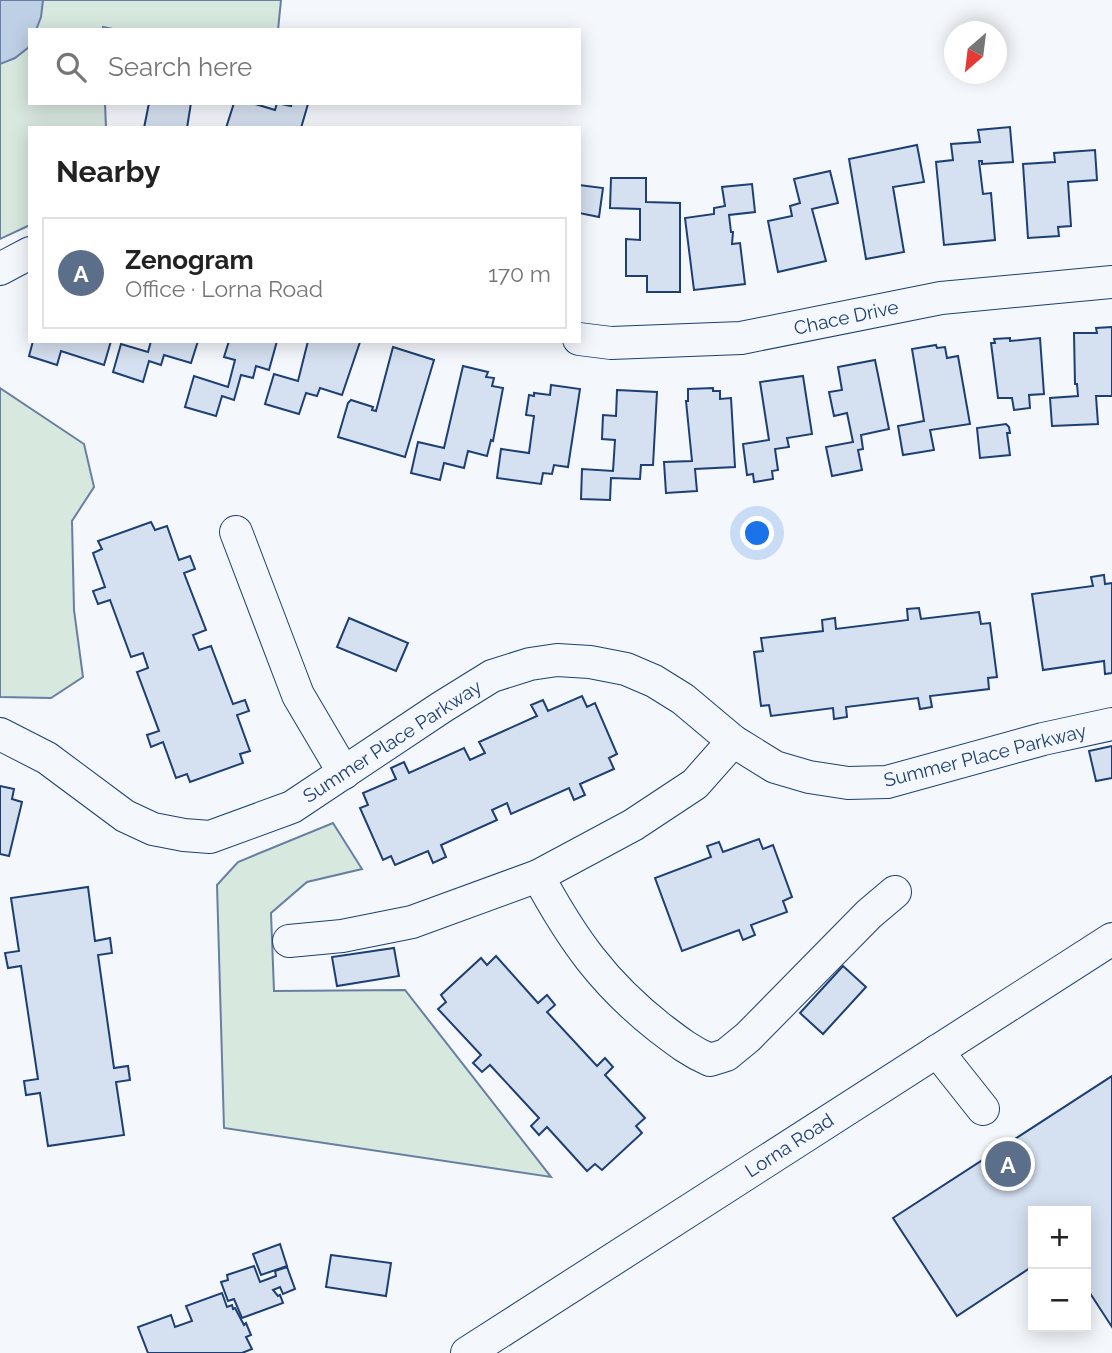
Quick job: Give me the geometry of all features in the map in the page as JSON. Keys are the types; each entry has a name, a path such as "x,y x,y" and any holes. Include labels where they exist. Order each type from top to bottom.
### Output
{"street":[{"path":"0,269 28,254"},
{"name":"Chace Drive","path":"581,339 625,343 741,338 941,298 1112,282"},
{"path":"236,532 298,695 344,773"},
{"name":"Summer Place Parkway","path":"0,734 47,758 125,816 153,829 210,837 292,807 492,676 530,664 558,660 590,662 626,669 654,681 683,699 733,741 775,767 809,777 848,783 887,782 1043,739 1112,724"},
{"path":"289,941 342,936 412,922 538,876 633,825 695,784 733,741"},
{"path":"538,876 565,926 597,968 636,1009 691,1052 710,1060 726,1055 748,1037 869,914 895,892"},
{"name":"Lorna Road","path":"467,1353 1112,939"},
{"path":"937,1051 984,1109"}],"shaded area":[{"path":"0,0 281,0 278,28 28,28 28,105 105,105 106,126 28,126 28,226 0,239"},
{"path":"0,388 84,444 94,487 72,521 74,610 83,677 51,698 0,697"},
{"path":"333,823 362,869 307,882 271,913 274,991 405,990 551,1177 224,1128 217,885 238,862"}],"water":[{"path":"0,0 43,0 37,28 28,28 28,48 15,58 0,64"}],"building":[{"path":"149,105 191,105 187,126 144,126"},
{"path":"233,105 259,105 275,110 276,105 308,105 302,126 227,126"},
{"path":"1010,127 1013,162 982,164 982,161 979,161 983,194 991,193 995,240 944,245 936,162 953,160 951,144 980,142 978,130"},
{"path":"917,145 924,182 893,187 904,252 866,259 849,159"},
{"path":"1095,150 1097,180 1068,182 1071,226 1058,227 1059,236 1028,238 1023,164 1055,162 1054,153"},
{"path":"830,171 838,203 812,209 826,261 778,272 768,221 792,216 790,206 800,203 794,179"},
{"path":"611,178 646,178 646,202 680,203 680,292 647,292 647,276 626,276 626,239 640,240 640,209 610,208"},
{"path":"752,184 755,212 729,215 733,232 732,244 740,243 745,284 694,290 685,218 714,214 714,208 725,206 722,187"},
{"path":"581,185 603,188 599,217 581,213"},
{"path":"1112,327 1112,396 1096,396 1098,424 1052,426 1050,398 1078,396 1075,384 1074,333 1097,333 1096,328"},
{"path":"1010,338 1010,341 1040,338 1044,394 1029,395 1030,408 1014,410 1012,398 998,398 991,343 995,343 994,339"},
{"path":"32,343 110,343 104,365 61,351 57,365 29,356"},
{"path":"150,343 197,343 191,363 164,355 161,365 149,361 143,382 113,372 121,344 148,352"},
{"path":"228,343 276,343 269,370 256,366 253,378 241,375 234,400 222,396 216,416 185,407 194,376 228,387 235,360 224,357"},
{"path":"308,343 360,343 342,395 320,388 317,396 306,393 299,414 265,404 274,374 298,381"},
{"path":"936,345 937,348 945,347 947,358 958,356 970,424 930,430 934,450 903,455 898,426 924,421 912,349"},
{"path":"393,347 434,360 405,457 338,437 351,400 373,407 372,410 376,411"},
{"path":"875,360 889,429 861,435 863,449 858,450 862,470 832,476 826,447 853,442 847,413 834,416 829,392 842,390 838,367"},
{"path":"463,366 488,372 486,377 494,378 492,386 503,388 493,441 491,440 487,456 468,451 464,468 444,463 440,480 411,473 418,442 444,448"},
{"path":"803,376 812,434 787,438 789,447 775,449 778,470 772,471 773,479 754,482 753,474 747,475 743,444 769,440 760,382"},
{"path":"551,385 580,389 568,467 554,465 552,474 543,473 541,484 497,478 501,449 529,453 534,416 526,415 529,395 550,395"},
{"path":"713,388 713,391 720,391 720,399 731,398 735,467 695,469 697,491 666,493 664,462 692,461 686,401 688,389"},
{"path":"617,390 657,392 653,465 641,465 640,479 611,478 610,500 581,499 582,469 613,471 615,440 602,439 603,415 616,416"},
{"path":"1006,424 1010,433 1007,433 1010,455 980,458 977,428"},
{"path":"151,522 155,530 167,526 179,560 190,556 195,569 184,573 206,630 193,635 199,650 211,646 233,704 245,700 249,711 237,715 250,751 240,754 243,763 190,782 187,774 176,778 163,742 151,747 147,735 159,731 137,672 148,668 143,653 131,657 110,600 98,604 93,591 105,587 93,553 102,549 98,541"},
{"path":"1104,575 1105,584 1112,583 1112,673 1105,674 1104,661 1043,670 1032,594 1093,586 1091,577"},
{"path":"919,608 921,619 979,612 981,624 990,623 997,677 988,678 989,689 930,696 932,707 920,709 918,698 846,707 847,717 834,719 833,708 771,716 769,705 761,706 754,652 763,651 761,638 823,631 822,620 835,618 836,629 908,620 907,609"},
{"path":"349,618 408,643 396,671 337,647"},
{"path":"582,696 587,707 595,703 617,754 609,758 614,769 580,784 585,795 574,800 569,788 511,814 507,803 492,810 497,820 441,845 446,857 433,863 428,851 395,865 391,856 383,860 360,808 368,805 363,793 396,779 391,768 404,762 409,773 464,748 470,760 485,753 479,742 537,716 531,705 543,700 548,711"},
{"path":"1112,746 1112,778 1096,781 1089,751"},
{"path":"0,786 14,789 12,799 22,802 9,856 0,854"},
{"path":"759,839 763,849 773,845 792,897 783,901 787,912 751,925 755,935 743,940 739,930 682,951 655,878 711,857 707,846 719,842 723,852"},
{"path":"88,887 95,941 110,938 112,953 98,955 114,1068 128,1066 130,1080 116,1082 124,1135 48,1146 40,1093 26,1095 24,1081 38,1079 21,966 8,968 5,953 19,951 11,898"},
{"path":"394,948 399,976 337,986 332,957"},
{"path":"496,956 538,1003 547,995 555,1005 547,1012 597,1066 605,1058 613,1067 605,1075 645,1118 636,1126 642,1133 602,1170 595,1164 587,1171 547,1127 539,1135 531,1126 539,1118 490,1065 482,1072 473,1063 481,1055 438,1009 446,1002 441,995 481,958 487,965"},
{"path":"843,966 866,987 823,1034 800,1013"},
{"path":"1112,1076 1112,1327 1091,1295 1091,1206 1028,1206 1028,1269 957,1316 893,1218"},
{"path":"280,1244 287,1266 261,1275 253,1254"},
{"path":"331,1255 391,1263 386,1296 326,1287"},
{"path":"254,1266 260,1282 276,1276 275,1271 287,1267 295,1289 283,1294 280,1287 273,1290 280,1295 283,1303 242,1318 234,1299 228,1301 221,1282 228,1280 227,1275"},
{"path":"222,1293 227,1307 232,1305 244,1325 246,1323 251,1335 246,1337 252,1349 242,1353 148,1353 138,1327 171,1315 175,1327 192,1321 186,1306"}],"place":[{"name":"Zenogram","path":"1008,1164"}]}
